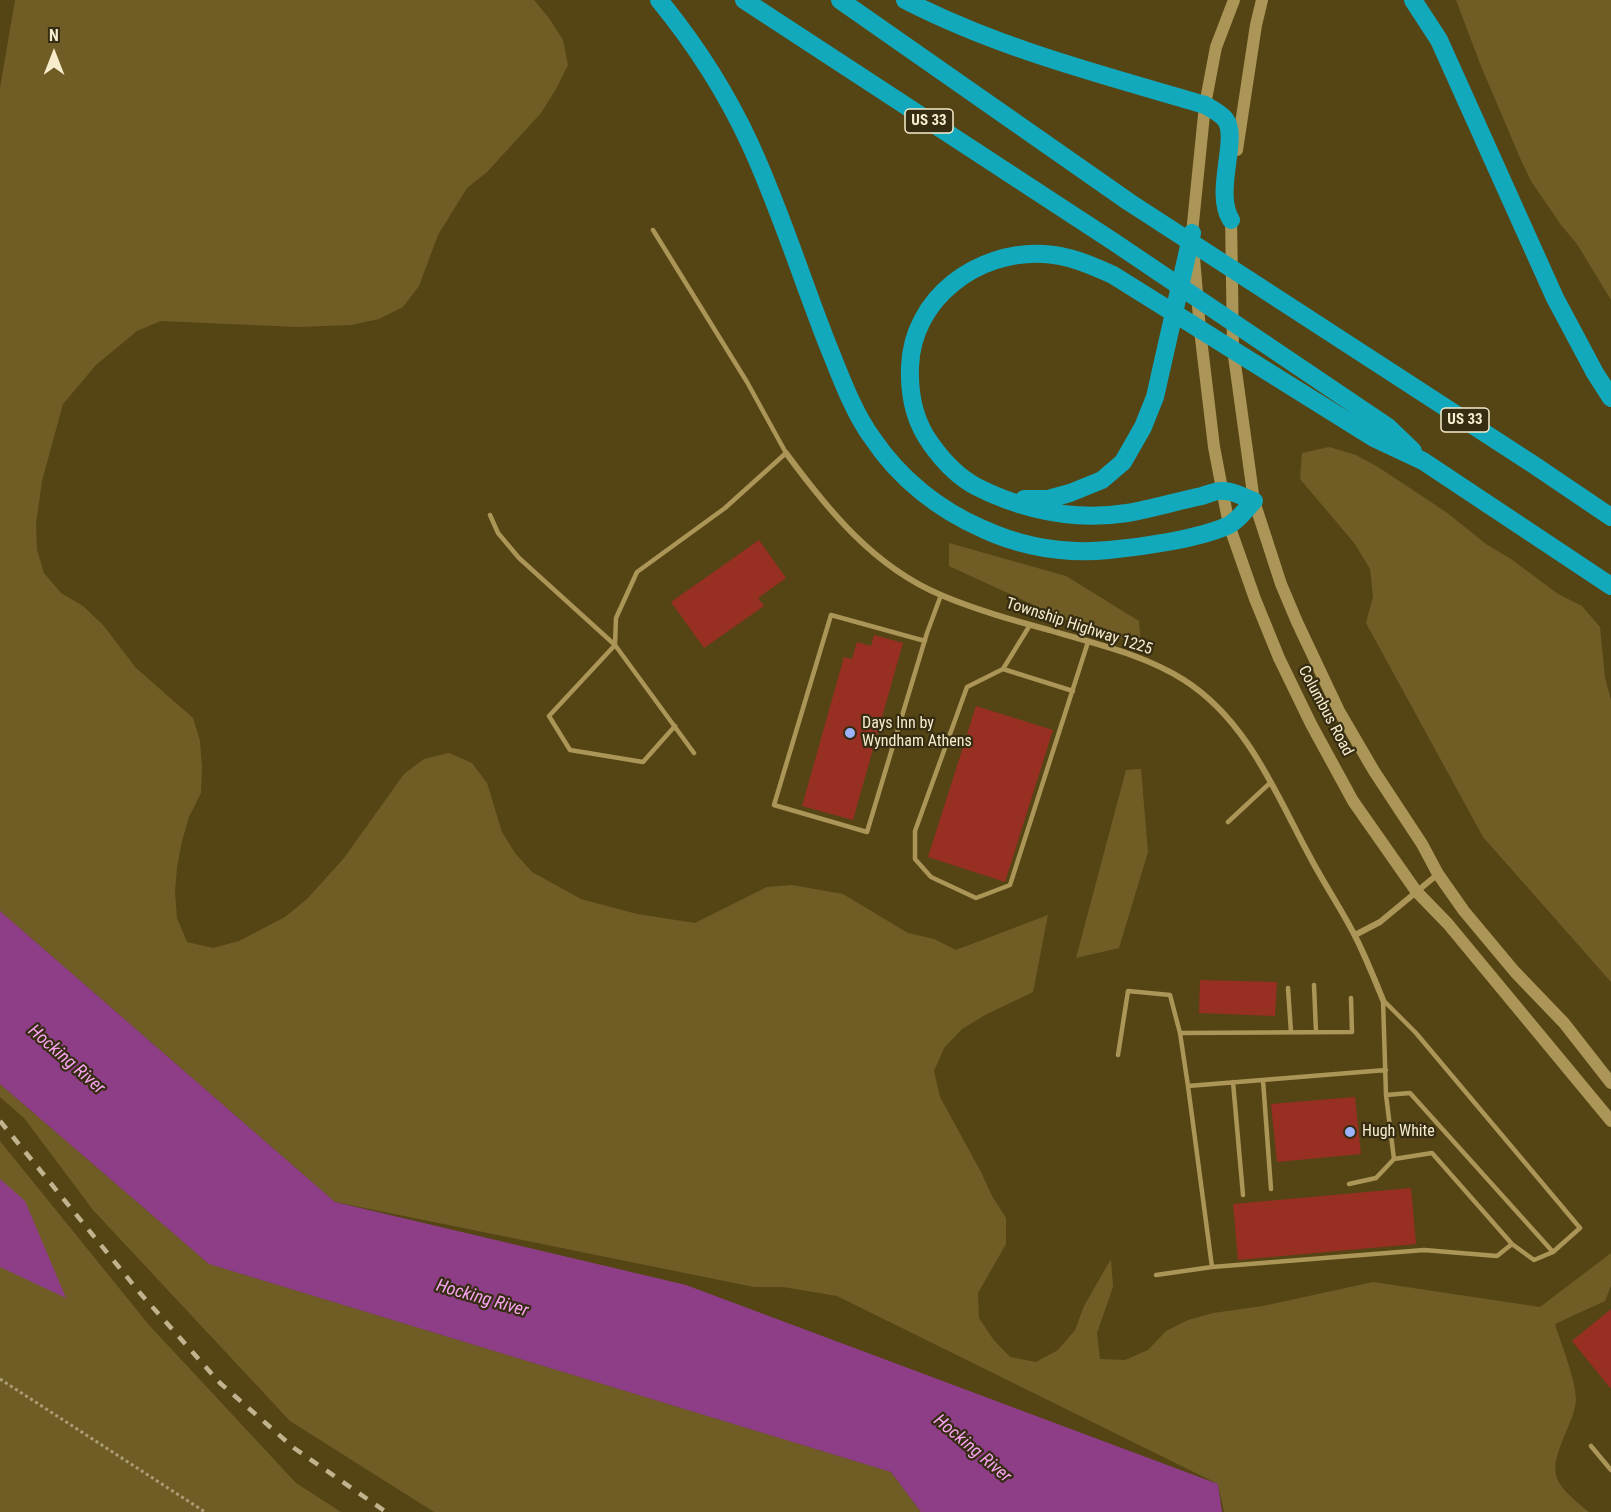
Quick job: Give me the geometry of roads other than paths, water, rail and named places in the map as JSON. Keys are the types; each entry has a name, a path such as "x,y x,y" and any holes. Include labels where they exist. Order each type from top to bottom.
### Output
{"highway":[{"path":"659,0 684,31 718,83 750,144 844,384 872,438 921,492 969,524 1017,542 1060,550 1099,551 1200,534 1229,525 1254,501 1224,490 1128,513 1085,516 1037,509 997,496 975,486 949,466 925,436 918,421 911,394 909,369 912,346 921,320 941,292 973,269 1009,257 1044,254 1065,257 1113,275 1374,438 1423,461"},
{"name":"US 33","path":"744,0 1114,242 1388,427 1423,461 1611,586"},
{"name":"US 33","path":"840,0 1129,202 1611,518"},
{"path":"905,0 1016,49 1205,105 1223,116 1230,128 1224,178 1225,210 1231,220"},
{"path":"1413,0 1439,40 1555,298 1611,398"},
{"path":"997,496 1048,499 1102,480 1123,462 1143,427 1155,397 1192,233"}],"main road":[{"name":"Columbus Road","path":"1234,0 1216,47 1205,105 1192,233 1205,377 1214,447 1229,525 1279,658 1311,724 1353,801 1416,891 1448,924 1611,1121"},
{"name":"Columbus Road","path":"1262,0 1237,144 1231,220 1233,349 1254,501 1281,584 1339,711 1374,771 1422,844 1438,874 1464,911 1515,972 1564,1023 1611,1083"}],"street":[{"name":"Township Highway 1225","path":"786,453 821,501 848,530 881,560 922,586 941,596 1030,625 1141,657 1185,681 1225,714 1250,747 1271,782 1309,856 1355,935 1383,1000"},
{"path":"1355,935 1380,922 1438,874"}],"lane":[{"path":"653,230 747,382 786,453 725,508 637,572 616,618 615,645 549,716 570,750 643,762 675,726"},
{"path":"490,515 498,533 519,558 615,645 694,753"},
{"path":"925,641 831,615 774,805 867,832 925,641 941,596"},
{"path":"1030,625 1003,669 967,687 915,831 915,859 920,865 931,877 976,898 1010,885 1088,642"},
{"path":"1003,669 1072,691"},
{"path":"1228,822 1271,782"},
{"path":"1314,985 1316,1032"},
{"path":"1288,988 1291,1032"},
{"path":"1118,1055 1128,991 1170,995 1180,1033 1212,1267"},
{"path":"1180,1033 1352,1032 1351,998"},
{"path":"1383,1000 1386,1095 1394,1159"},
{"path":"1349,1184 1376,1178 1394,1159 1432,1153 1512,1244 1534,1260 1553,1252 1580,1228 1416,1033 1383,1000"},
{"path":"1188,1086 1386,1070"},
{"path":"1263,1080 1271,1189"},
{"path":"1233,1082 1243,1195"},
{"path":"1386,1095 1410,1093 1553,1252"},
{"path":"1156,1275 1212,1267 1424,1250 1497,1256 1512,1244"},
{"path":"1591,1446 1611,1470"}],"water":[{"name":"Hocking River","path":"0,911 335,1202 686,1285 1218,1484 1222,1512 921,1512 891,1472 209,1264 0,1084"},
{"path":"0,1179 25,1201 66,1298 0,1267"}],"railway":[{"path":"0,1121 140,1293 220,1383 294,1448 386,1512"}],"place":[{"name":"Days Inn by Wyndham Athens","path":"850,733"},
{"name":"Hugh White","path":"1350,1132"}]}
